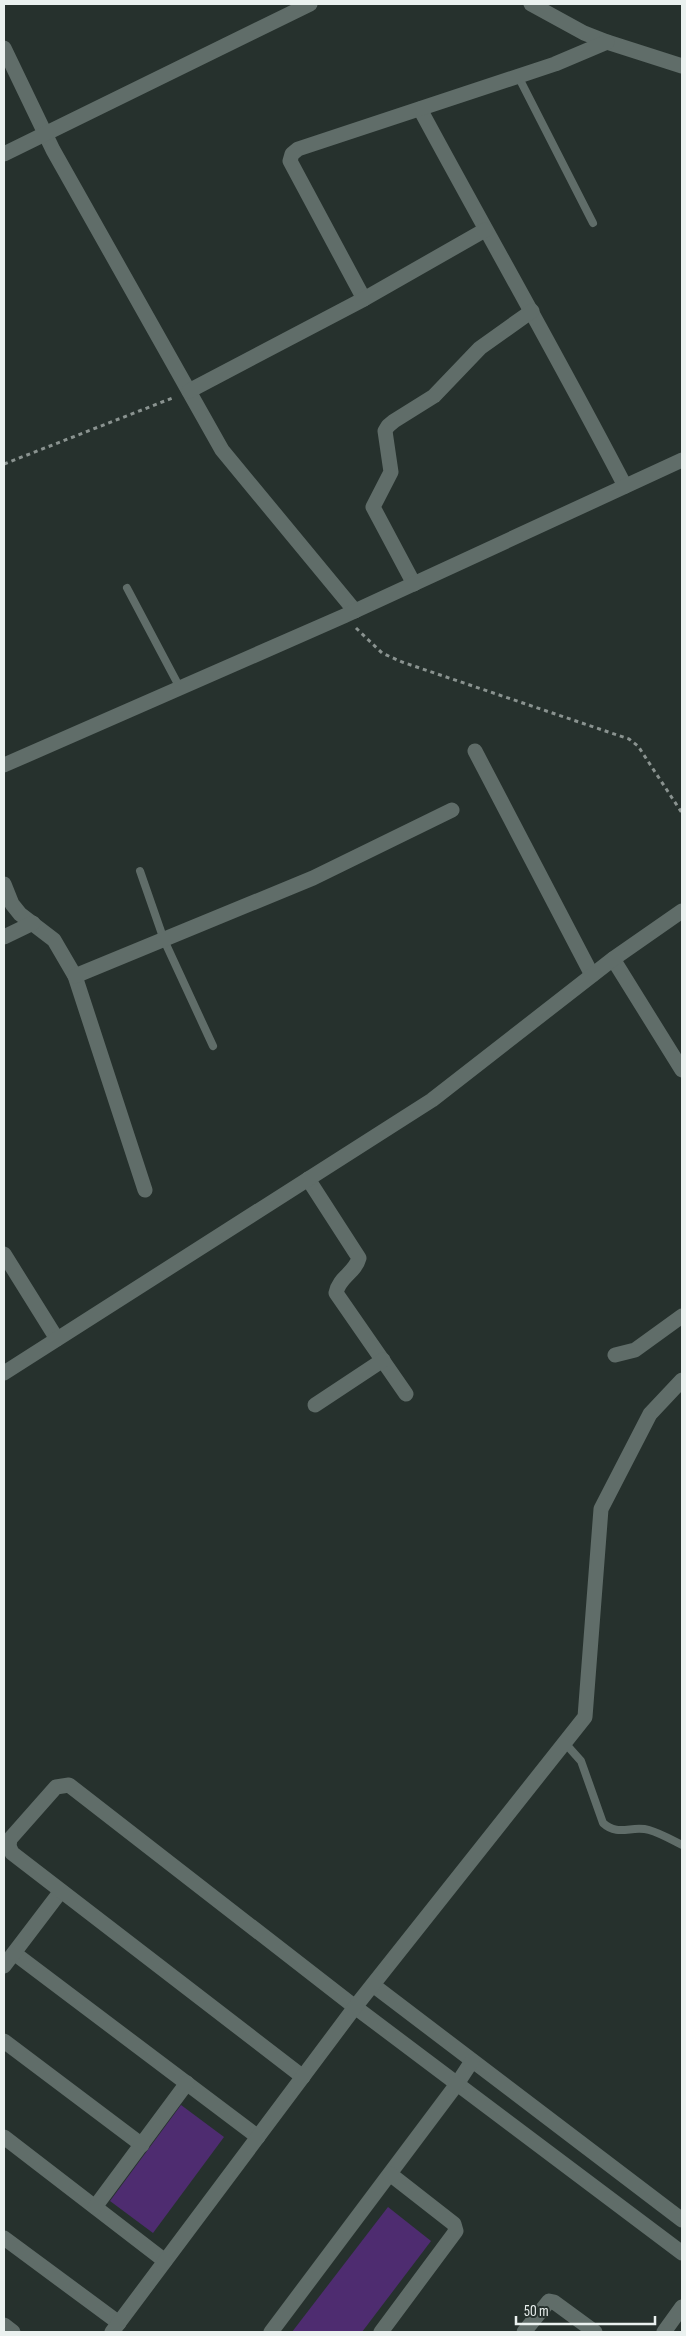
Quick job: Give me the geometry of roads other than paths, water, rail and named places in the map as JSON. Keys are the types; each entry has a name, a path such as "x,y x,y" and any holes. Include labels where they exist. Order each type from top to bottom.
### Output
{"street":[{"path":"4,154 310,4"},
{"path":"531,4 607,42 682,66"},
{"path":"364,299 290,161 292,154 298,149 556,64 607,42"},
{"path":"4,48 45,134 222,450 349,614"},
{"path":"420,109 485,230 532,311 625,486"},
{"path":"189,392 364,299 485,230"},
{"path":"414,584 373,507 391,472 386,431 388,426 434,396 480,348 532,311"},
{"path":"4,765 349,614 682,460"},
{"path":"475,752 592,976"},
{"path":"74,976 313,878 452,810"},
{"path":"4,884 12,904 20,914 54,940 74,976 146,1190"},
{"path":"4,1374 432,1100 613,959 682,911"},
{"path":"4,937 33,923"},
{"path":"613,959 682,1070"},
{"path":"308,1179 359,1258 357,1266 338,1283 336,1292 406,1394"},
{"path":"4,1254 57,1339"},
{"path":"615,1355 634,1350 682,1316"},
{"path":"315,1405 383,1360"},
{"path":"4,2238 116,2328 355,2007 585,1717 601,1509 650,1414 682,1380"},
{"path":"303,2077 12,1853 9,1846 10,1839 56,1787 68,1785 355,2007 682,2253"},
{"path":"4,1966 61,1891"},
{"path":"14,1953 258,2137"},
{"path":"373,1985 682,2220"},
{"path":"4,2041 142,2145"},
{"path":"271,2332 457,2084 472,2060"},
{"path":"95,2208 187,2083"},
{"path":"4,2137 165,2261"},
{"path":"381,2332 456,2231 454,2224 390,2174"},
{"path":"524,2332 548,2301 554,2302 595,2332"},
{"path":"664,2332 682,2307"},
{"path":"4,2326 13,2332"}],"lane":[{"path":"518,76 593,223"},
{"path":"127,588 180,688"},
{"path":"140,871 164,940 213,1046"},
{"path":"564,1742 581,1761 603,1823 608,1828 619,1832 649,1830 682,1845"}]}
